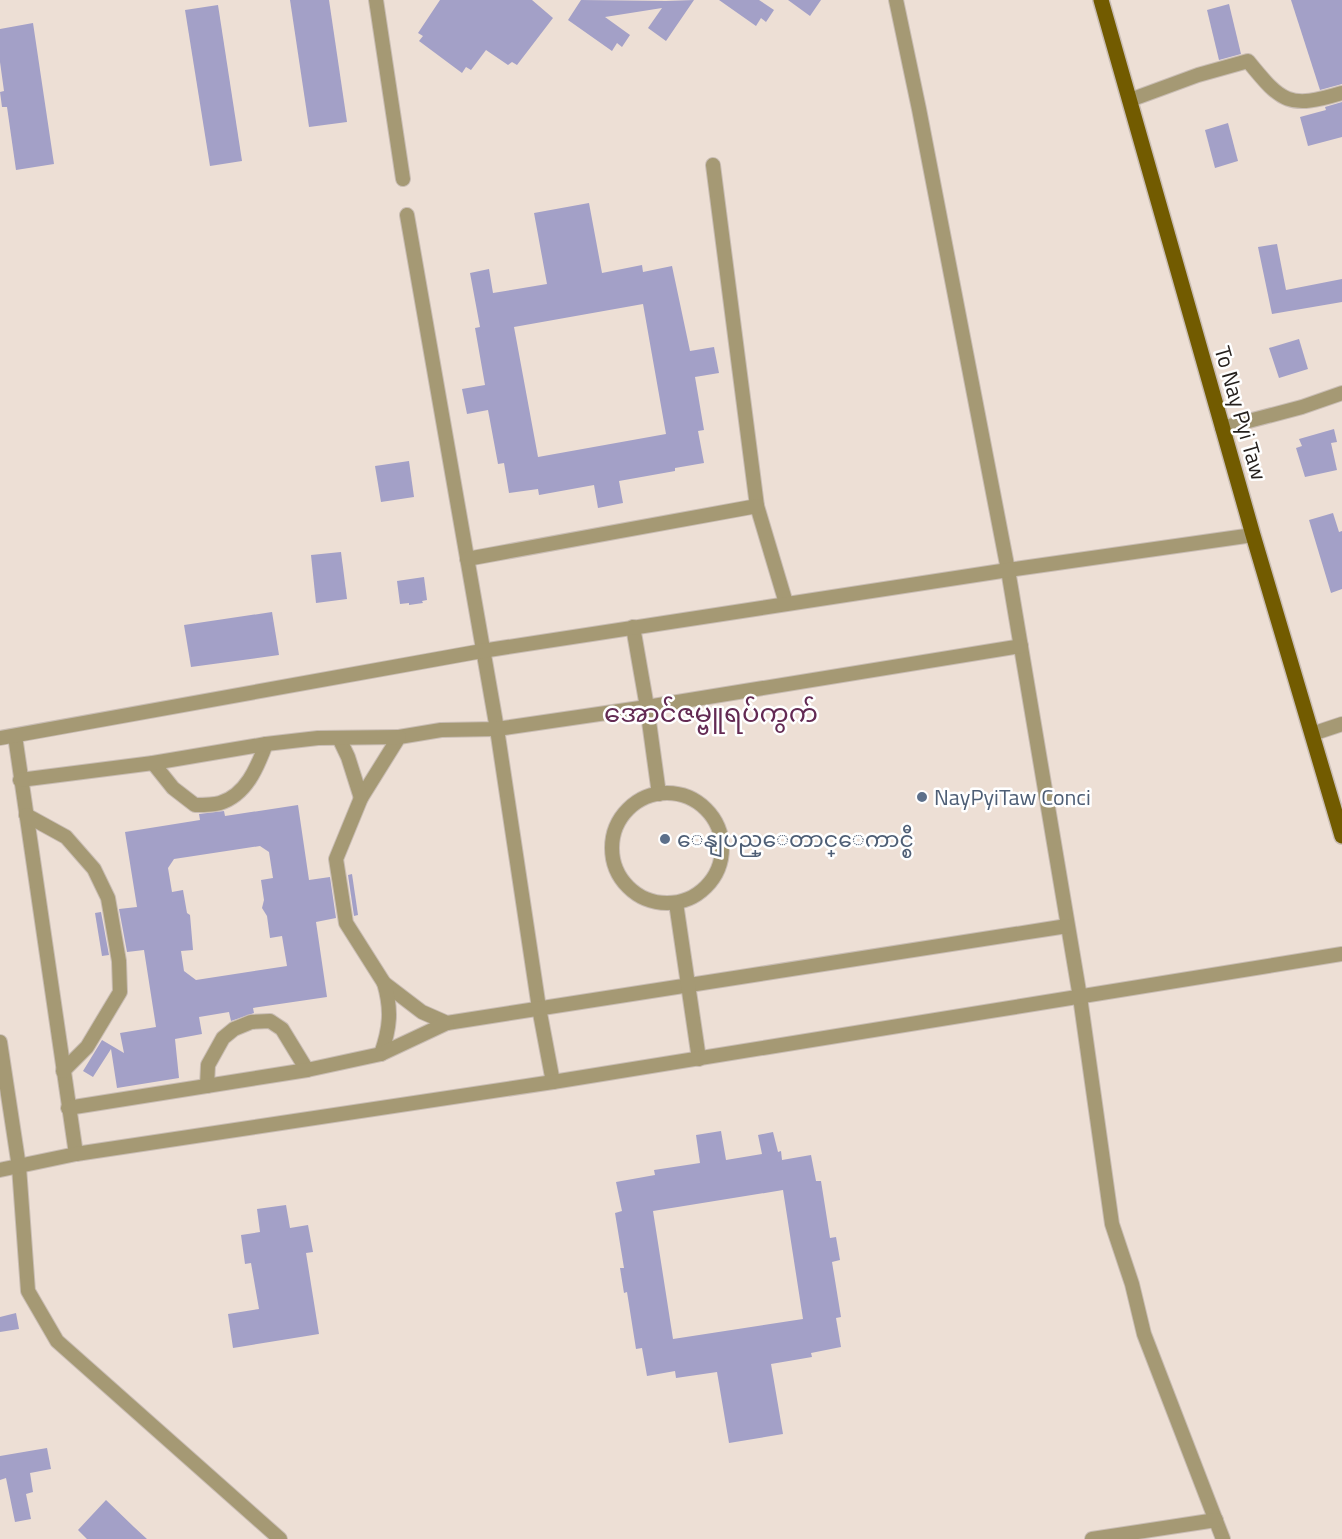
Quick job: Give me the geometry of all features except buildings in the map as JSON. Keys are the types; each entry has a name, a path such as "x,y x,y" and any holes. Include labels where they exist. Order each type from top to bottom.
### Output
{"main road":[{"name":"To Nay Pyi Taw","path":"1101,0 1222,428 1342,836"}],"street":[{"path":"376,0 403,179"},
{"path":"896,0 1008,570 1080,997 1112,1224 1132,1284 1144,1334 1223,1539"},
{"path":"1130,100 1198,75 1248,61 1270,88 1293,102 1321,99 1342,93"},
{"path":"713,165 758,506 786,603"},
{"path":"407,215 497,729 539,1008 553,1082"},
{"path":"1222,428 1302,407 1342,393"},
{"path":"467,559 758,506"},
{"path":"0,738 482,651 786,603 1253,535"},
{"path":"633,627 659,794"},
{"path":"20,780 266,744 339,738 399,737 441,729 497,729 1021,646"},
{"path":"1312,734 1342,724"},
{"path":"15,736 76,1154"},
{"path":"381,1054 388,1033 390,1003 384,983 346,923 336,860 361,798 399,737"},
{"path":"339,738 348,757 361,798"},
{"path":"153,762 173,788 195,805 219,803 241,791 256,770 266,744"},
{"path":"659,794 681,795 699,803 712,817 720,834 722,853 718,868 709,885 694,897 676,903 658,903 640,897 625,884 616,868 612,847 616,828 626,811 641,800 659,794"},
{"path":"26,814 66,837 94,869 108,898 119,961 120,992 87,1047 63,1071"},
{"path":"676,903 699,1059"},
{"path":"68,1108 307,1070 381,1054 447,1023 1067,926"},
{"path":"0,1170 76,1154 699,1059 1342,954"},
{"path":"384,983 422,1012 447,1023"},
{"path":"207,1086 208,1065 223,1038 234,1029 251,1022 270,1021 282,1029 294,1044 307,1070"},
{"path":"0,1042 19,1167 28,1290 57,1341 280,1539"},
{"path":"1092,1539 1216,1520"}],"place":[{"name":"NayPyiTaw Conci","path":"922,797"},
{"name":"ေနျပည္ေတာင္ေကာင္စီ","path":"665,839"}],"district":[{"name":"အောင်ဇမ္ဗူရပ်ကွက်","path":"711,713"}]}
